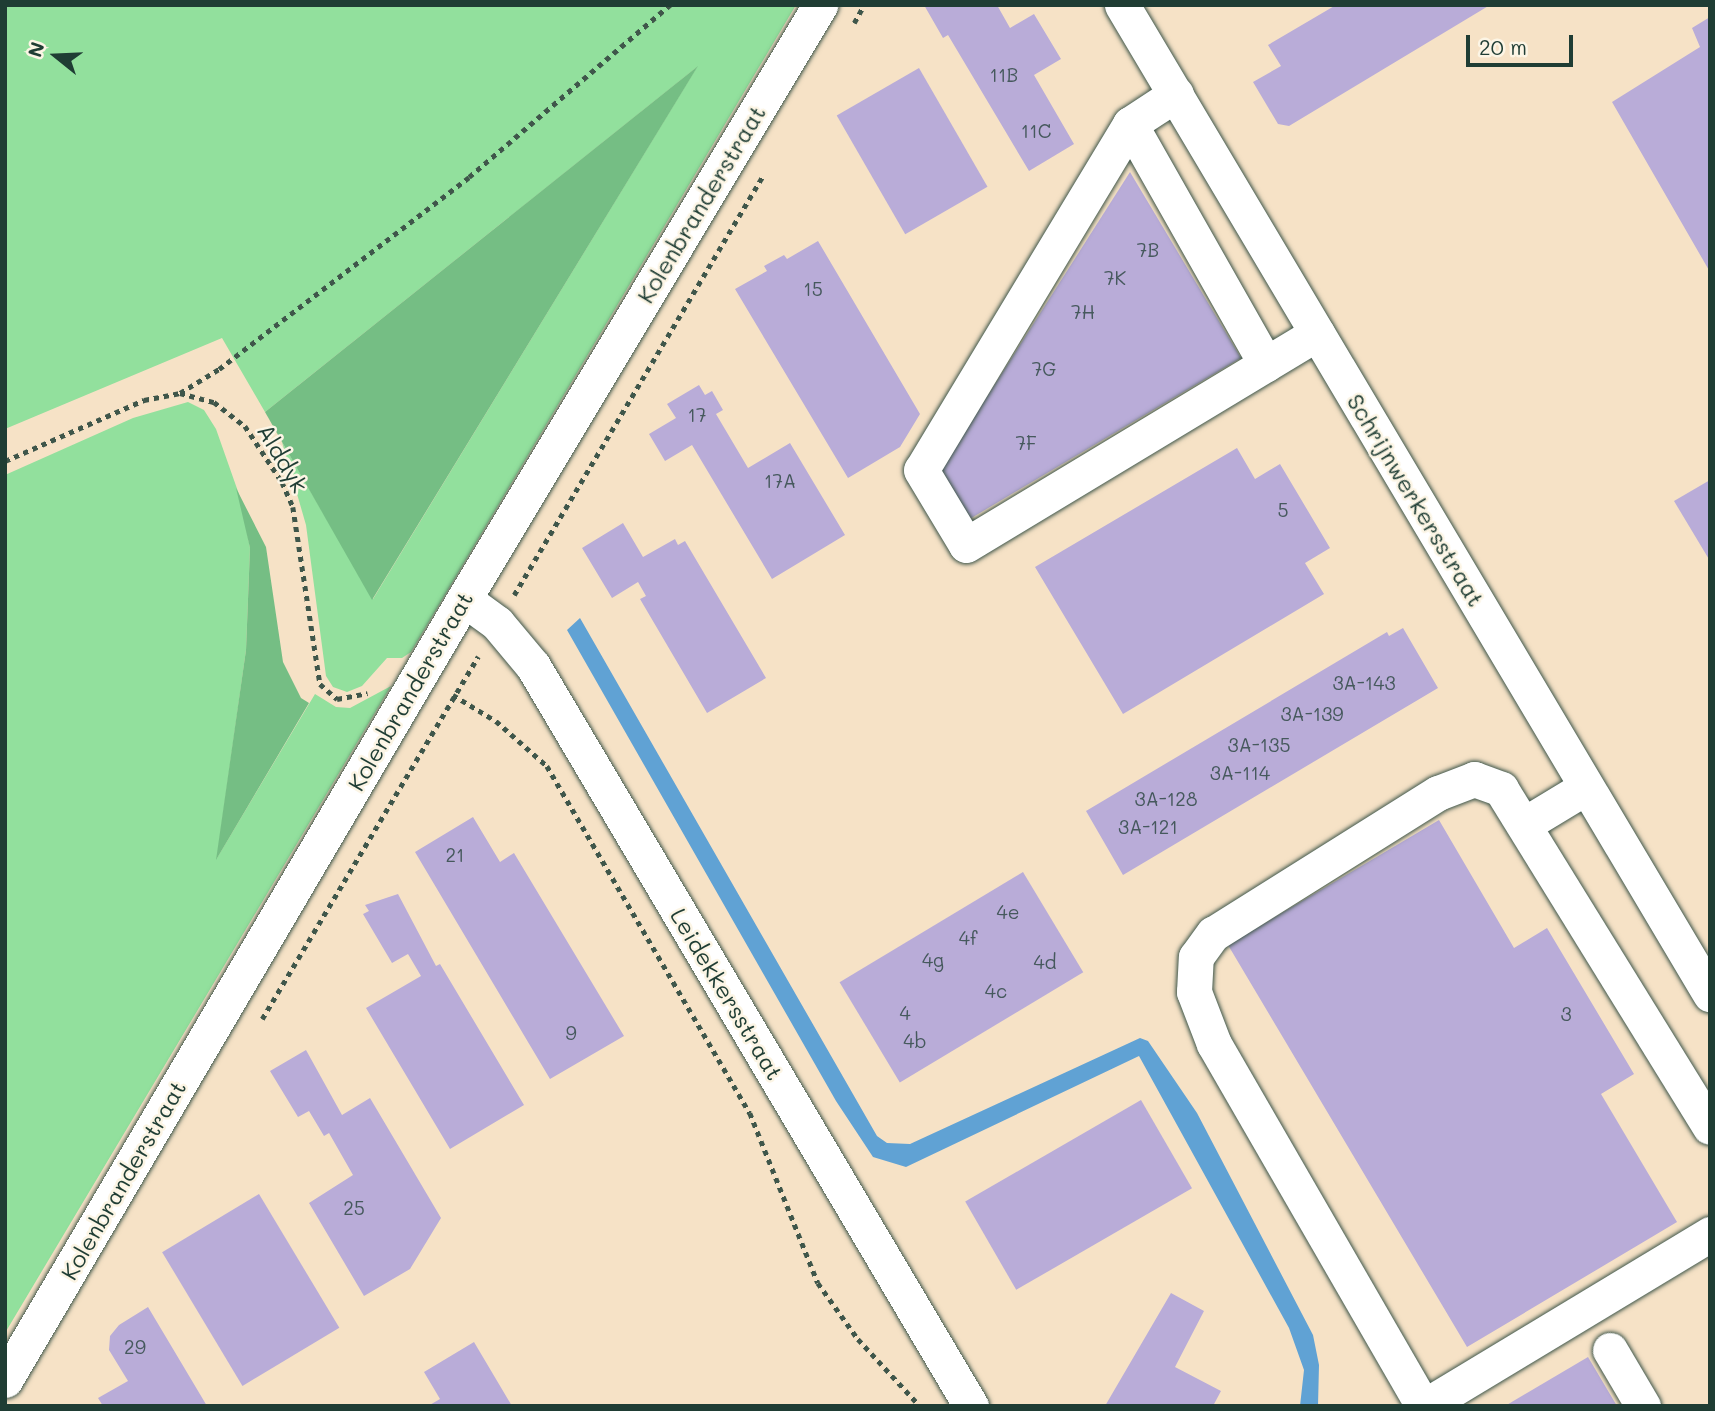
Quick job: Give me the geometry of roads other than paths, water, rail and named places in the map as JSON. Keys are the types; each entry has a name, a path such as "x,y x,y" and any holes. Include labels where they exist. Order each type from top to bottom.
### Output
{"street":[{"name":"Kolenbranderstraat","path":"5,1380 464,599 820,5"},
{"name":"Schrijnwerkersstraat","path":"1122,5 1710,994"},
{"path":"1175,94 1130,124 921,470 966,545 1317,333"},
{"path":"1130,124 1266,364"},
{"name":"Leidekkersstraat","path":"464,599 497,623 533,666 971,1406"},
{"path":"1710,1127 1525,824 1501,789 1474,779 1438,793 1213,934 1196,957 1194,992 1214,1044 1424,1406 1710,1234"},
{"path":"1525,824 1586,787"},
{"path":"1610,1350 1643,1406"},
{"path":"5,1396 11,1406"}],"water":[{"path":"580,618 877,1136 887,1143 910,1144 1140,1038 1148,1041 1197,1113 1313,1335 1319,1365 1318,1406 1300,1406 1304,1370 1289,1328 1139,1056 906,1167 873,1157 836,1101 567,630"}]}
